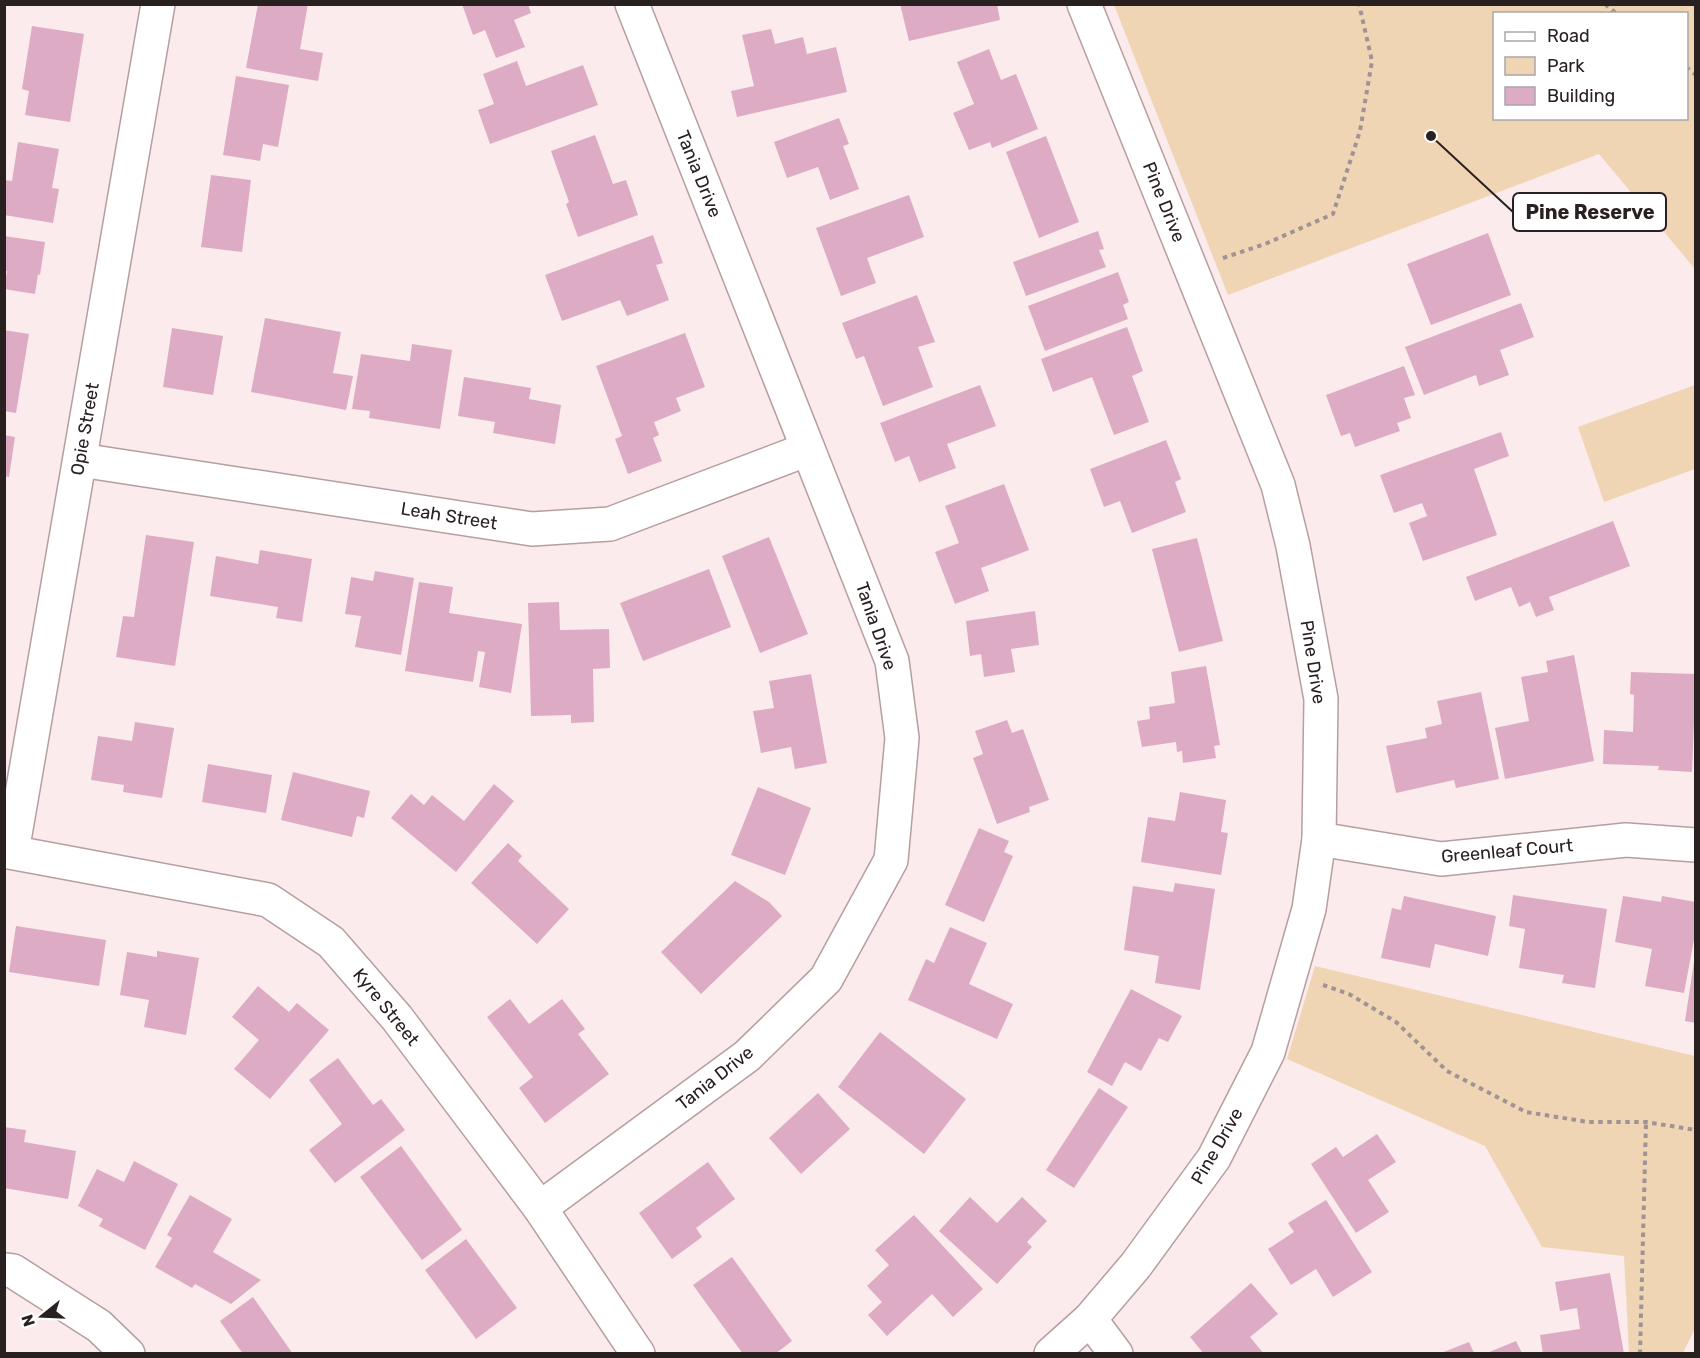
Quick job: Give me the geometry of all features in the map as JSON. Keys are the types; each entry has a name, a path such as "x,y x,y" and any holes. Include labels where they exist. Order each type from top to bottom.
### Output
{"street":[{"name":"Opie Street","path":"8,852 80,460 158,4"},
{"name":"Tania Drive","path":"540,1208 747,1056 826,979 891,860 902,738 892,661 632,4"},
{"name":"Pine Drive","path":"1051,1353 1090,1319 1136,1265 1214,1158 1268,1052 1309,909 1319,839 1321,699 1293,546 1278,485 1084,4"},
{"name":"Leah Street","path":"80,460 532,529 610,524 808,449"},
{"name":"Greenleaf Court","path":"1319,839 1441,859 1626,840 1695,845"},
{"name":"Kyre Street","path":"8,852 268,900 331,942 397,1018 540,1208 638,1353"},
{"path":"4,1270 13,1271 99,1326 128,1353"},
{"path":"1090,1319 1116,1353"}],"path":[{"path":"1190,268 1265,244 1333,214 1360,132 1372,61 1359,4"},
{"path":"1290,975 1349,994 1396,1022 1447,1071 1526,1112 1588,1122 1646,1122 1695,1130"},
{"path":"1641,1353 1646,1122"}],"green space":[{"path":"1114,5 1695,5 1695,269 1599,154 1228,295"},
{"path":"1695,385 1695,469 1604,502 1578,427"},
{"path":"1315,966 1695,1056 1696,1326 1683,1353 1629,1353 1624,1256 1542,1247 1485,1146 1287,1059"}],"building":[{"path":"258,4 308,4 300,49 323,53 318,81 246,68"},
{"path":"462,4 528,4 531,13 514,20 525,47 496,58 485,30 473,35"},
{"path":"900,4 997,4 1000,20 909,41"},
{"path":"32,26 84,34 70,122 25,115 29,91 22,89"},
{"path":"771,29 775,44 803,37 807,54 836,47 847,92 737,117 731,91 754,86 742,35"},
{"path":"989,49 1001,80 1016,74 1038,129 992,148 990,142 969,150 953,113 974,104 957,62"},
{"path":"517,61 526,86 583,65 598,105 490,144 478,110 494,104 483,74"},
{"path":"236,76 289,85 278,147 263,144 260,161 223,155"},
{"path":"839,118 849,144 843,146 859,189 830,200 818,167 787,178 774,142"},
{"path":"595,135 613,184 626,180 638,215 578,237 566,204 569,202 551,151"},
{"path":"1046,136 1079,222 1039,238 1006,152"},
{"path":"18,142 59,149 52,188 59,189 53,223 4,215 4,180 12,181"},
{"path":"211,175 251,180 242,252 201,247"},
{"path":"909,195 924,237 867,258 876,283 841,296 816,228"},
{"path":"1098,231 1104,249 1099,250 1106,267 1026,296 1013,262"},
{"path":"1488,233 1511,295 1431,325 1407,264"},
{"path":"653,235 663,263 656,265 669,300 627,316 620,300 562,321 545,275"},
{"path":"4,236 45,242 35,294 4,289 7,271 4,270"},
{"path":"1118,272 1129,302 1123,305 1128,319 1045,351 1028,306"},
{"path":"917,295 935,342 918,347 933,387 883,406 864,356 856,359 842,323"},
{"path":"1521,303 1534,337 1500,350 1509,375 1479,386 1476,375 1424,395 1405,347"},
{"path":"265,318 341,332 333,373 353,376 346,410 251,392"},
{"path":"1127,327 1143,371 1132,376 1149,422 1114,435 1092,377 1053,392 1041,359"},
{"path":"172,328 223,336 213,395 163,387"},
{"path":"4,330 29,334 16,413 4,411"},
{"path":"685,333 705,387 676,398 681,411 654,422 659,435 653,438 662,461 628,474 615,439 622,436 596,366"},
{"path":"412,344 452,350 440,429 369,418 370,411 352,409 361,354 410,361"},
{"path":"1404,366 1415,395 1404,398 1411,418 1397,423 1400,431 1355,447 1350,433 1341,436 1326,395"},
{"path":"464,377 531,388 529,399 561,405 555,444 493,433 495,422 458,416"},
{"path":"980,385 996,426 947,444 956,468 919,482 909,456 895,462 880,423"},
{"path":"1501,432 1509,456 1474,469 1497,535 1423,561 1409,523 1427,516 1422,503 1394,513 1380,475"},
{"path":"4,435 15,437 9,477 4,476"},
{"path":"1166,440 1181,479 1175,482 1186,512 1132,533 1120,501 1104,507 1090,469"},
{"path":"1004,484 1029,550 981,568 989,591 955,604 935,552 959,543 945,506"},
{"path":"1613,521 1630,566 1549,597 1554,610 1536,617 1530,602 1519,607 1511,587 1475,601 1466,577"},
{"path":"146,535 194,542 175,666 116,657 123,616 134,617"},
{"path":"769,537 808,634 760,653 722,556"},
{"path":"1197,538 1223,641 1179,652 1152,549"},
{"path":"260,550 312,559 302,622 276,618 278,607 210,596 216,556 258,564"},
{"path":"709,569 731,627 643,661 620,603"},
{"path":"375,571 414,578 401,655 355,647 361,616 345,614 351,577 373,581"},
{"path":"419,582 453,587 449,613 522,624 511,693 479,687 485,652 478,651 473,682 405,671"},
{"path":"559,602 560,630 609,629 610,668 593,669 594,722 571,723 571,715 531,716 528,603"},
{"path":"1035,611 1039,645 1011,649 1015,672 984,677 981,654 970,656 966,621"},
{"path":"1574,655 1594,761 1505,779 1495,728 1529,721 1521,677 1548,672 1546,661"},
{"path":"1206,666 1220,745 1214,746 1216,758 1183,763 1182,751 1177,752 1176,742 1142,747 1137,721 1150,719 1149,707 1175,703 1171,672"},
{"path":"1631,672 1696,674 1692,772 1658,770 1659,766 1603,764 1604,730 1633,732 1634,695 1630,694"},
{"path":"811,674 827,763 795,769 791,747 761,753 753,711 774,708 769,681"},
{"path":"1481,692 1499,779 1456,788 1454,780 1396,793 1386,746 1427,738 1425,728 1442,724 1437,701"},
{"path":"1007,720 1012,733 1023,729 1049,800 1029,807 1030,812 997,824 973,758 983,754 975,731"},
{"path":"135,722 174,728 162,798 123,792 124,785 91,780 98,736 132,741"},
{"path":"208,764 272,775 266,813 202,802"},
{"path":"293,772 370,791 364,818 357,816 352,837 281,820"},
{"path":"494,784 514,801 456,872 391,818 411,794 424,805 432,795 464,821"},
{"path":"758,787 811,808 785,875 731,855"},
{"path":"1180,792 1226,800 1221,832 1228,833 1221,875 1141,862 1148,817 1175,821"},
{"path":"979,828 1009,841 1004,852 1013,856 984,922 945,905"},
{"path":"508,843 522,856 518,861 569,909 537,944 471,883"},
{"path":"735,881 769,902 782,916 701,994 661,952"},
{"path":"1175,883 1215,889 1200,990 1155,983 1159,956 1124,950 1133,886 1173,892"},
{"path":"1513,895 1607,909 1595,988 1562,983 1564,975 1519,968 1525,929 1509,926"},
{"path":"1404,896 1496,916 1488,956 1435,944 1430,968 1381,958 1392,908 1401,910"},
{"path":"1623,896 1661,902 1662,896 1696,902 1696,929 1684,993 1645,986 1652,949 1615,942"},
{"path":"16,926 106,940 99,986 9,972"},
{"path":"950,927 987,943 969,984 1013,1004 997,1039 908,1000 926,959 934,963"},
{"path":"157,951 199,958 186,1035 144,1027 149,1000 120,995 127,952 157,957"},
{"path":"1694,962 1696,963 1696,1023 1685,1021"},
{"path":"258,986 289,1012 297,1003 329,1030 270,1099 234,1069 259,1040 232,1017"},
{"path":"1131,989 1182,1016 1168,1042 1159,1038 1141,1071 1125,1062 1112,1086 1087,1072"},
{"path":"510,999 529,1024 562,999 585,1029 578,1034 609,1074 545,1123 519,1088 533,1077 487,1017"},
{"path":"880,1032 966,1099 924,1154 838,1087"},
{"path":"338,1058 373,1105 381,1099 405,1130 335,1183 309,1150 342,1124 309,1080"},
{"path":"1099,1088 1128,1107 1074,1188 1046,1170"},
{"path":"818,1093 850,1129 801,1174 769,1138"},
{"path":"4,1127 26,1130 24,1142 76,1151 68,1199 4,1188"},
{"path":"1377,1134 1396,1162 1368,1180 1389,1212 1356,1233 1311,1164 1336,1147 1343,1157"},
{"path":"401,1146 462,1230 422,1260 360,1177"},
{"path":"134,1161 178,1184 145,1250 99,1226 103,1219 78,1206 97,1169 124,1182"},
{"path":"708,1162 735,1199 696,1228 702,1237 672,1259 639,1213"},
{"path":"190,1195 232,1219 213,1252 261,1280 231,1304 195,1284 192,1288 155,1267 172,1238 167,1235"},
{"path":"970,1197 997,1223 1022,1197 1047,1221 1027,1242 1032,1247 997,1284 939,1231"},
{"path":"1326,1200 1372,1272 1333,1297 1316,1269 1291,1285 1268,1249 1294,1232 1288,1223"},
{"path":"914,1215 983,1289 953,1317 932,1294 887,1336 868,1315 882,1302 867,1286 889,1265 875,1250"},
{"path":"466,1239 517,1308 476,1339 425,1270"},
{"path":"732,1257 792,1341 775,1354 743,1354 693,1285"},
{"path":"1610,1273 1624,1354 1543,1354 1540,1335 1580,1329 1577,1308 1560,1311 1555,1282"},
{"path":"1251,1283 1278,1314 1250,1337 1264,1354 1204,1354 1190,1337"},
{"path":"253,1297 293,1354 243,1354 220,1321"},
{"path":"1516,1341 1522,1353 1487,1353"},
{"path":"1469,1342 1474,1353 1441,1353"}],"place":[{"name":"Pine Reserve","path":"1431,136"}]}
